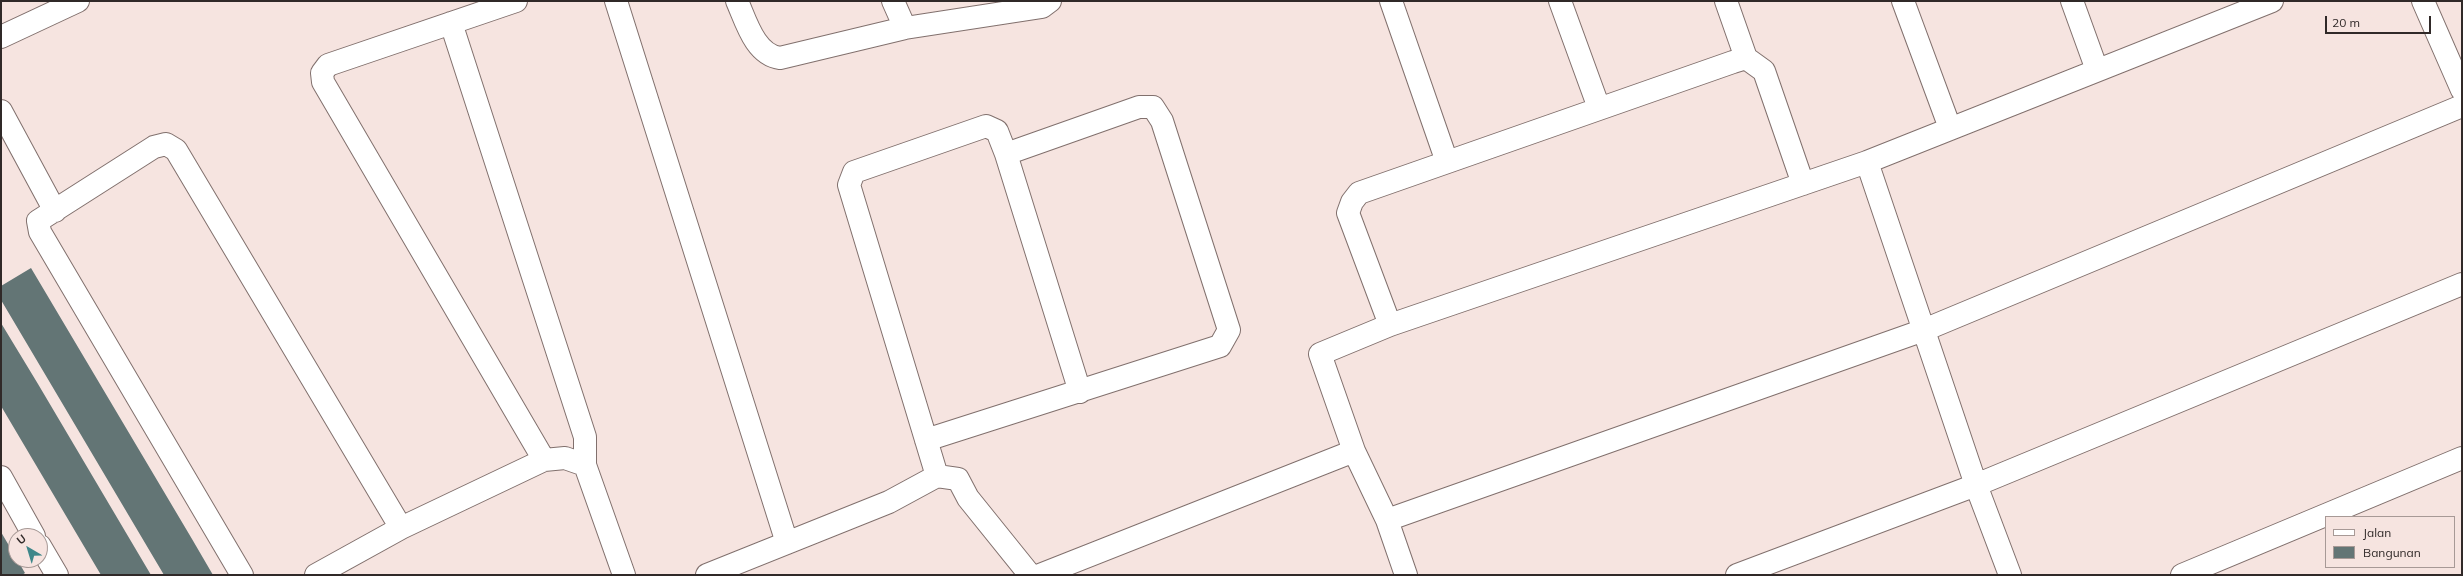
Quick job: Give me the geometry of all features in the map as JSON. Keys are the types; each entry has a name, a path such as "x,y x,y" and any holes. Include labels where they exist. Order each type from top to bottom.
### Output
{"street":[{"path":"1,37 78,1"},
{"path":"516,1 328,65 322,73 323,82 544,460"},
{"path":"616,1 787,543"},
{"path":"736,1 759,47 773,58 780,58 905,28 1042,7 1050,1"},
{"path":"893,1 905,28"},
{"path":"1391,1 1447,162"},
{"path":"1560,1 1599,108"},
{"path":"1726,1 1746,58 1764,71 1803,184"},
{"path":"1904,1 1950,128"},
{"path":"2072,1 2097,70"},
{"path":"1406,575 1387,520 1354,451 1320,354 1390,325 1867,162 2097,70 2241,7 2272,1"},
{"path":"2423,1 2462,90"},
{"path":"451,23 585,437 585,464 624,575"},
{"path":"1390,325 1350,224 1348,213 1359,193 1599,108 1746,58"},
{"path":"1387,520 1924,330 2462,106"},
{"path":"926,440 1220,346 1229,330 1162,121 1153,107 1139,107 1006,154"},
{"path":"1,111 54,211"},
{"path":"937,476 849,185 854,172 986,126 997,131 1006,154 1080,392"},
{"path":"242,575 40,232 38,221 154,147 166,144 176,150 401,528"},
{"path":"1867,162 1976,485 2010,575"},
{"path":"1737,575 1976,485 2462,284"},
{"path":"1040,575 1354,451"},
{"path":"316,575 401,528 544,460 565,458 585,464"},
{"path":"2182,575 2462,458"},
{"path":"707,575 889,502 937,476 958,479 968,498 1030,575"},
{"path":"1,477 30,528"},
{"path":"48,560 57,575"}],"building":[{"path":"31,268 213,575 164,575 1,300 1,286"},
{"path":"1,323 151,575 101,575 1,406"},
{"path":"1,532 8,544 8,568 22,568 25,573 22,575 1,575"}]}
